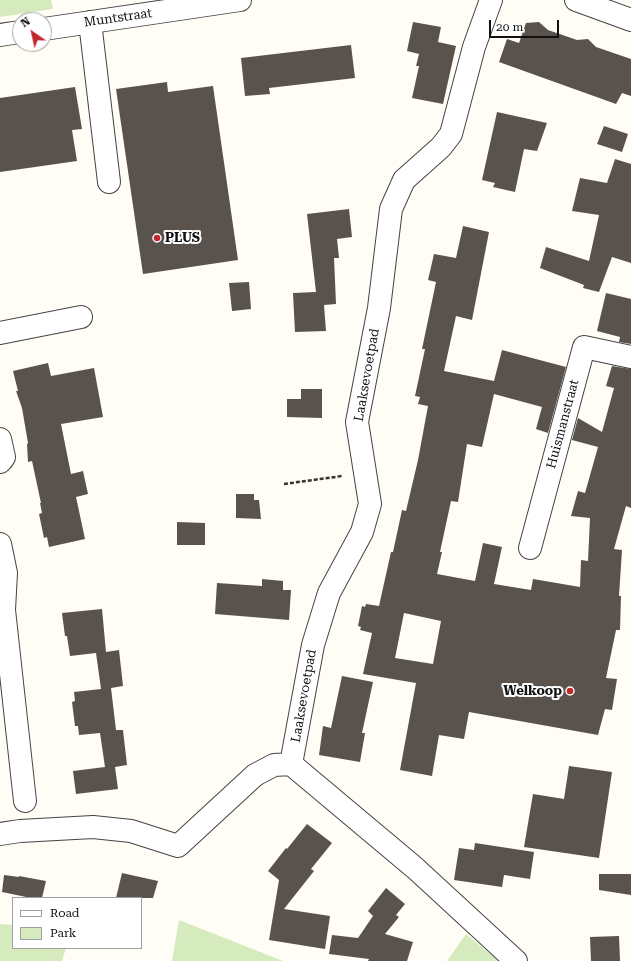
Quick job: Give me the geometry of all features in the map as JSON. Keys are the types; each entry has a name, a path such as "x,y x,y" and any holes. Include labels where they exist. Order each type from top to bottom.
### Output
{"street":[{"name":"Muntstraat","path":"52,28 240,0"},
{"name":"Laaksevoetpad","path":"291,764 313,645 329,593 362,532 370,504 357,422 378,308 391,209 404,180 441,147 451,134 474,47 491,0"},
{"path":"576,0 631,20"},
{"path":"90,22 109,182"},
{"path":"0,35 12,33"},
{"path":"0,334 81,317"},
{"name":"Huismanstraat","path":"530,548 584,347 631,357"},
{"path":"0,439 4,457 0,462"},
{"path":"0,544 6,573 4,610 26,801"},
{"path":"0,834 20,831 92,828 130,831 178,846 255,775 274,765 291,764 415,868 516,961"}],"path":[{"path":"284,484 365,472"}],"green space":[{"path":"0,0 51,0 53,9 33,12 12,12 12,15 0,17"},
{"path":"179,920 283,961 172,961"},
{"path":"0,924 12,925 12,949 66,949 62,961 0,961"},
{"path":"466,934 499,961 447,961"}],"building":[{"path":"413,22 441,27 438,42 456,46 443,104 412,98 419,66 416,66 419,54 407,51"},
{"path":"539,22 548,30 577,40 588,39 596,47 631,59 631,96 622,93 616,104 499,62 507,39 519,43 526,23"},
{"path":"351,45 355,78 269,88 270,94 245,96 241,58"},
{"path":"167,82 168,92 213,86 238,260 143,274 116,89"},
{"path":"75,87 82,129 72,130 77,161 0,172 0,98"},
{"path":"497,112 547,123 537,151 524,149 515,192 493,187 495,183 482,180"},
{"path":"604,126 628,134 622,152 597,144"},
{"path":"615,159 631,164 631,263 612,257 599,292 583,288 584,285 540,268 546,247 589,261 599,215 572,211 580,178 607,183"},
{"path":"349,209 352,237 337,239 339,258 334,258 336,304 324,305 326,331 295,332 293,293 316,292 307,214"},
{"path":"463,226 489,232 472,320 456,316 444,371 494,381 502,350 566,367 548,433 536,429 542,407 494,394 482,447 467,444 458,502 451,501 437,574 475,581 483,543 502,547 494,584 531,590 533,579 580,587 581,560 588,561 590,518 571,516 578,491 585,493 598,447 572,440 578,418 602,432 614,388 606,386 612,366 631,369 631,508 626,506 614,549 622,550 619,596 621,596 620,630 616,630 606,678 617,679 612,710 605,709 598,735 469,712 464,739 439,735 432,776 400,770 416,683 363,674 372,633 360,630 361,627 358,626 362,606 365,607 366,604 379,606 402,510 406,511 418,460 428,406 418,404 420,397 415,396 425,349 422,349 436,282 428,280 434,254 456,258","holes":["404,613 441,621 433,664 395,658"]},
{"path":"249,282 251,309 232,311 229,283"},
{"path":"606,293 631,299 631,344 619,342 620,337 597,331"},
{"path":"48,363 51,376 94,368 103,417 61,424 71,474 83,471 88,494 76,497 85,539 49,547 47,537 44,538 39,514 42,513 41,503 32,461 28,462 28,443 22,408 16,391 18,391 13,371"},
{"path":"301,389 322,389 322,418 287,417 287,399 301,399"},
{"path":"236,494 254,494 254,500 259,500 261,519 236,518"},
{"path":"177,522 205,523 205,545 177,545"},
{"path":"262,579 283,581 283,590 291,590 289,620 215,614 217,583 262,586"},
{"path":"102,609 106,652 119,650 123,686 111,688 116,730 123,730 127,765 115,767 118,789 76,794 73,771 105,767 100,733 79,735 78,726 75,726 72,702 75,701 74,692 101,689 96,653 70,656 67,636 65,636 62,613"},
{"path":"342,676 373,682 362,733 365,733 360,762 319,755 323,726 331,728"},
{"path":"569,766 612,772 599,858 524,847 533,794 564,799"},
{"path":"307,824 332,843 311,869 314,871 284,909 330,916 325,949 269,940 279,880 268,871"},
{"path":"475,843 534,852 530,879 504,875 502,887 454,880 459,848 474,850"},
{"path":"122,873 158,881 153,898 116,897"},
{"path":"599,874 631,874 631,895 599,890"},
{"path":"4,875 46,881 42,897 26,897 2,892"},
{"path":"386,888 405,904 396,915 399,917 385,934 413,942 407,961 368,961 369,959 329,954 332,935 358,938 373,916 368,911"},
{"path":"619,936 620,961 591,961 590,937"}],"place":[{"name":"PLUS","path":"157,238"},
{"name":"Welkoop","path":"570,691"}]}
